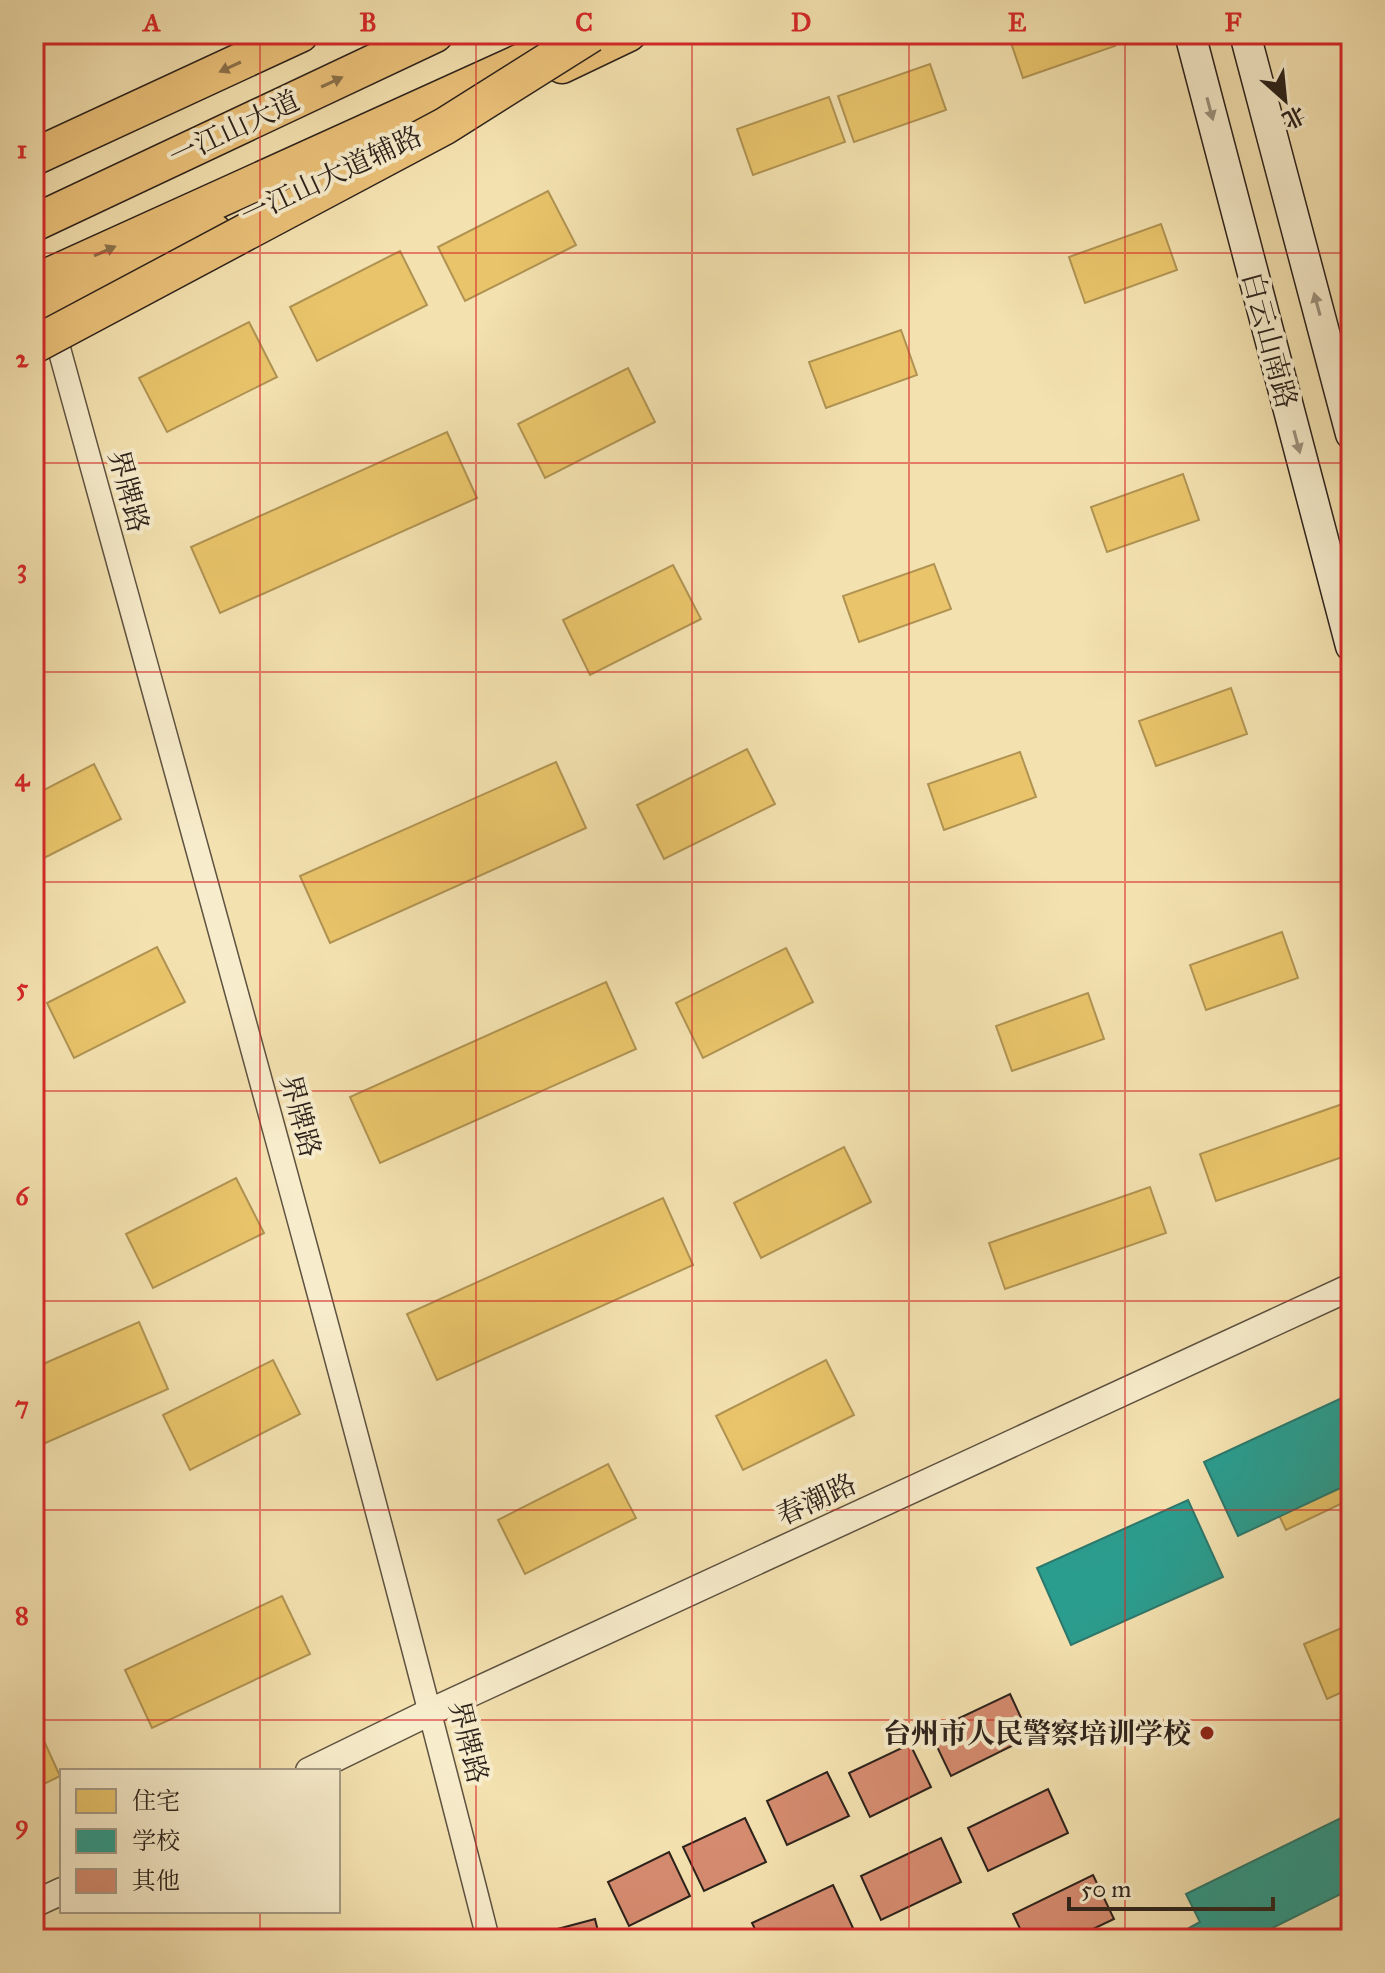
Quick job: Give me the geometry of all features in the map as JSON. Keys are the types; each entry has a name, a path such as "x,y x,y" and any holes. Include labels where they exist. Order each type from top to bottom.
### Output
{"highway":[{"name":"一江山大道","path":"34,157 300,34"},
{"name":"一江山大道","path":"34,223 435,34"},
{"path":"39,303 582,34"},
{"path":"34,345 445,126 591,34"}],"main road":[{"name":"一江山大道辅路","path":"39,303 629,34"},
{"name":"白云山南路","path":"1190,34 1351,646"},
{"name":"白云山南路","path":"1245,34 1351,434"}],"street":[{"name":"界牌路","path":"39,303 256,1064 488,1939"},
{"name":"春潮路","path":"313,1769 430,1712 1351,1287"},
{"path":"34,1904 60,1892"}],"building: 住宅":[{"path":"1008,34 1111,34 1115,46 1023,78"},
{"path":"930,64 946,110 854,142 838,96"},
{"path":"829,97 845,142 753,175 737,129"},
{"path":"548,191 576,245 465,301 438,247"},
{"path":"1161,224 1177,270 1085,303 1069,257"},
{"path":"400,251 427,305 317,361 290,307"},
{"path":"249,322 277,377 167,432 139,378"},
{"path":"901,330 917,375 826,408 809,362"},
{"path":"628,368 655,422 545,478 518,424"},
{"path":"447,432 477,498 220,613 191,547"},
{"path":"1183,474 1199,520 1107,552 1091,507"},
{"path":"934,564 951,609 859,642 843,596"},
{"path":"673,565 701,619 590,675 563,620"},
{"path":"1231,688 1247,734 1156,766 1139,721"},
{"path":"747,749 775,804 664,859 637,805"},
{"path":"1020,752 1036,797 944,830 928,784"},
{"path":"556,762 586,828 330,943 300,876"},
{"path":"94,764 121,819 34,863 34,795"},
{"path":"1282,932 1298,978 1206,1010 1190,965"},
{"path":"157,947 185,1002 74,1058 47,1003"},
{"path":"786,948 813,1002 703,1058 676,1003"},
{"path":"606,982 636,1049 380,1163 350,1097"},
{"path":"1088,993 1104,1039 1012,1071 996,1026"},
{"path":"1351,1101 1351,1154 1216,1201 1200,1154"},
{"path":"844,1147 871,1202 761,1258 734,1203"},
{"path":"236,1178 264,1233 153,1288 126,1234"},
{"path":"1150,1187 1166,1233 1005,1289 989,1243"},
{"path":"663,1198 693,1265 437,1380 407,1314"},
{"path":"139,1322 168,1389 34,1448 34,1368"},
{"path":"273,1360 300,1414 190,1470 163,1415"},
{"path":"826,1360 854,1415 743,1470 716,1416"},
{"path":"1331,1452 1351,1499 1286,1530 1264,1484"},
{"path":"608,1464 636,1518 525,1574 498,1520"},
{"path":"282,1596 310,1654 152,1728 125,1670"},
{"path":"1351,1624 1351,1688 1327,1699 1304,1644"},
{"path":"34,1719 60,1776 34,1789"}],"building: 学校":[{"path":"1346,1396 1351,1398 1351,1483 1238,1536 1204,1462"},
{"path":"1188,1500 1223,1577 1071,1645 1037,1568"},
{"path":"1351,1813 1351,1889 1255,1939 1194,1939 1189,1928 1200,1922 1186,1894"}],"building: 其他":[{"path":"1010,1694 1030,1737 951,1776 930,1732"},
{"path":"910,1744 931,1787 870,1817 849,1773"},
{"path":"827,1772 849,1816 787,1845 767,1801"},
{"path":"1048,1789 1068,1833 988,1871 968,1828"},
{"path":"745,1818 766,1862 704,1891 683,1847"},
{"path":"941,1838 961,1882 881,1920 861,1876"},
{"path":"669,1852 690,1896 629,1926 608,1882"},
{"path":"1093,1875 1114,1919 1072,1939 1025,1939 1013,1914"},
{"path":"833,1885 853,1928 830,1939 760,1939 752,1923"},
{"path":"595,1919 600,1939 532,1939 531,1936"}],"place":[{"name":"台州市人民警察培训学校","path":"1207,1733"}]}
